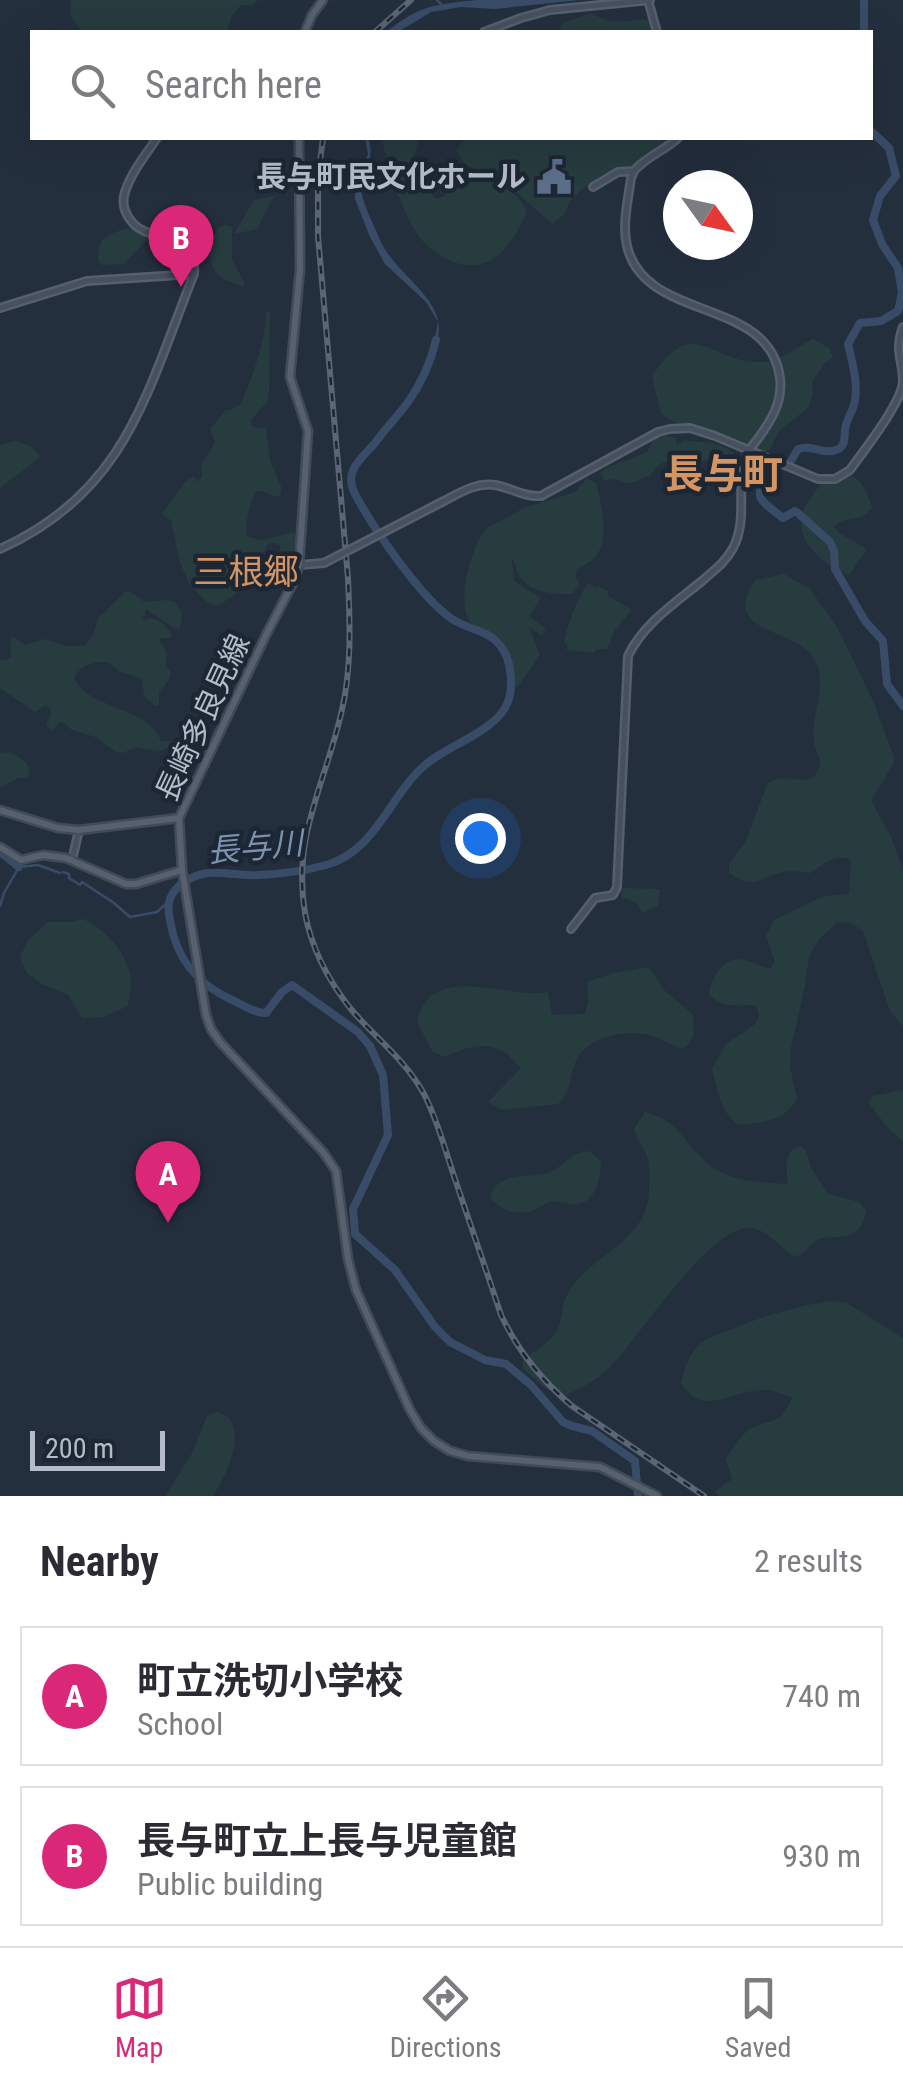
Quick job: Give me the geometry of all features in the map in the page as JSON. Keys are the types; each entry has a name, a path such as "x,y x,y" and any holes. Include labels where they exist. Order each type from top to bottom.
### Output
{"main road":[{"path":"305,30 323,0"},
{"name":"長崎多良見線","path":"299,140 300,269 290,377 308,430 299,565 180,818 183,872 210,1030 324,1152 336,1171 356,1290 410,1410 426,1434 450,1451 468,1456 610,1471 656,1496"},
{"path":"0,810 58,828 80,830 180,818"},
{"path":"0,847 21,860 43,855 66,858 126,884 183,872"}],"street":[{"path":"489,30 550,10 649,0 656,30"},
{"path":"0,548 52,520 107,468 145,398 194,274 194,254 186,243 174,234 142,230 133,224 124,207 126,188 156,140"},
{"path":"571,928 595,898 614,895 617,887 628,656 646,628 715,570 733,549 740,525 743,466 779,401 780,378 767,346 750,330 661,292 637,270 631,258 626,238 630,178 647,157 675,140"},
{"path":"594,187 618,172 634,171"},
{"path":"0,308 87,281 194,274"},
{"path":"299,565 324,563 474,486 493,484 521,495 541,496 670,429 690,428 818,479 835,479 850,470 900,392 903,370 898,350 903,327"},
{"path":"71,862 80,830"}],"green space":[{"path":"71,0 257,0 253,5 241,5 231,17 228,30 81,30 70,15"},
{"path":"594,14 614,21 650,19 653,30 562,30 563,23"},
{"path":"383,140 416,140 413,160 425,189 437,199 446,195 446,165 450,158 488,181 503,183 527,213 514,237 496,257 474,265 452,261 431,249 416,232 391,173"},
{"path":"464,140 667,140 634,165 603,175 581,190 569,202 565,214 552,224 505,182 465,164 456,150"},
{"path":"274,196 257,229 234,234 254,200"},
{"path":"232,227 232,259 244,287 221,277 212,264 208,246 218,228"},
{"path":"130,228 150,237 124,264 102,265 98,252 102,241"},
{"path":"266,311 270,313 269,390 267,402 251,420 252,427 266,428 270,460 281,493 278,497 257,491 248,514 247,532 248,537 263,540 293,532 293,557 284,584 276,588 281,574 277,556 281,546 268,544 262,557 246,571 236,593 214,606 200,596 185,575 173,522 162,514 185,482 194,476 197,482 202,477 201,465 215,443 210,429 226,410 241,404 261,347"},
{"path":"813,339 829,348 833,357 812,382 808,408 780,430 770,449 753,458 661,414 652,376 680,347 704,346 744,361 762,362 781,357"},
{"path":"663,435 675,438 676,445 684,440 726,448 737,457 733,470 729,472 706,460 699,463 679,458 666,461 650,475 631,483 605,481 600,474 647,452 653,440"},
{"path":"16,441 29,445 39,458 0,488 0,445"},
{"path":"835,472 860,482 872,507 864,515 834,527 867,549 849,575 820,558 802,530 806,505 822,482"},
{"path":"587,478 596,483 602,511 602,542 591,561 575,574 579,584 573,594 550,593 528,585 512,558 514,581 541,598 529,616 546,629 542,636 529,627 540,655 517,688 503,641 472,623 465,611 471,558 487,528 524,508 575,492"},
{"path":"784,574 810,589 837,627 874,703 894,757 871,800 903,870 903,1026 890,1011 863,931 850,922 837,923 819,939 809,957 791,1048 790,1067 797,1099 778,1117 737,1125 723,1106 712,1068 726,1044 754,1025 759,1016 756,1005 731,1005 714,999 709,994 713,980 733,960 771,968 775,962 766,936 774,920 824,896 849,894 851,860 845,858 829,860 810,873 787,871 751,882 729,873 729,863 745,843 767,785 777,779 814,777 821,764 814,732 820,688 818,667 803,647 763,628 746,611 746,598 755,580"},
{"path":"588,583 608,591 607,595 632,610 615,630 607,649 596,649 594,653 567,650 564,642 573,611"},
{"path":"125,592 144,602 175,602 182,612 180,629 147,610 140,617 159,621 172,635 159,641 171,672 159,692 159,705 146,697 142,679 107,662 88,665 74,678 93,697 144,721 161,741 177,741 176,747 159,751 136,747 116,752 63,722 53,730 46,726 50,708 45,705 35,712 0,688 0,660 11,657 10,639 14,637 25,645 45,639 65,646 84,646 93,635 98,618"},
{"path":"11,752 25,762 29,773 27,778 18,778 0,788 0,753"},
{"path":"622,888 660,889 658,906 642,913 634,902 621,898"},
{"path":"83,919 115,944 129,971 128,1006 104,1017 82,1018 68,995 26,972 20,957 28,940 48,922"},
{"path":"649,967 664,990 693,1015 691,1041 683,1049 636,1033 596,1041 576,1061 568,1088 558,1104 502,1110 488,1102 521,1068 505,1052 487,1046 445,1057 432,1051 417,1022 425,1003 438,992 472,986 548,992 552,1015 585,1014 587,982"},
{"path":"903,1090 903,1142 868,1102 873,1096"},
{"path":"645,1112 673,1126 713,1168 743,1180 787,1184 788,1156 800,1146 806,1150 811,1168 828,1194 859,1202 866,1211 857,1231 820,1239 796,1257 757,1229 734,1232 696,1263 609,1368 562,1397 523,1369 523,1359 554,1334 566,1297 578,1279 640,1221 647,1206 649,1168 634,1129"},
{"path":"589,1151 601,1161 599,1175 592,1195 581,1203 545,1203 535,1210 516,1213 490,1198 495,1188 509,1178 546,1173"},
{"path":"832,1301 847,1303 903,1338 903,1496 719,1496 714,1492 732,1479 726,1459 735,1444 753,1427 781,1415 792,1398 765,1390 717,1400 698,1399 681,1383 691,1355 705,1341 745,1324"},
{"path":"217,1412 228,1417 235,1437 229,1463 213,1496 165,1496 191,1455 207,1416"}],"water":[{"path":"580,0 495,9 461,7 431,12 401,30 389,30 409,16 448,3"},
{"path":"365,140 370,154 361,182 366,208 388,254 432,305 438,322 426,302 385,264 370,237 355,199 355,187 368,154"}],"waterway":[{"path":"437,0 441,4"},
{"path":"864,0 864,30"},
{"path":"791,461 798,449 831,451 841,447 856,393 848,344 860,323 881,321 898,311 902,293 898,268 882,244 873,220 880,196 896,176 889,148 873,133"},
{"name":"長与川","path":"436,340 417,388 355,466 352,486 385,543 426,595 452,619 499,644 509,666 511,684 505,708 490,725 425,765 370,836 343,858 284,873 199,875 175,890 169,902 169,915 177,947 190,969 220,994 266,1013 292,985 358,1032 370,1046 383,1075 388,1135 353,1209 355,1234 395,1270 450,1342 485,1360 506,1364 531,1385 563,1422 592,1431 635,1461 638,1496"},
{"path":"776,473 762,487 760,497 783,518 795,511 830,542 835,569 865,621 883,641 887,684 903,706"},
{"path":"0,852 19,867"},
{"path":"0,906 19,867 38,865 60,873"},
{"path":"63,872 130,917 157,912 168,902"}],"railway":[{"path":"377,30 411,0"},
{"path":"323,140 318,236 348,578 349,647 341,714 306,835 302,886 308,926 322,963 342,998 408,1070 424,1094 501,1315 523,1353 572,1406 704,1496"}],"place":[{"name":"長与町民文化ホール","path":"554,177"},
{"name":"長与町立上長与児童館","path":"181,287"},
{"name":"町立洗切小学校","path":"168,1223"}],"district":[{"name":"長与町","path":"723,474"},
{"name":"三根郷","path":"246,572"}]}
